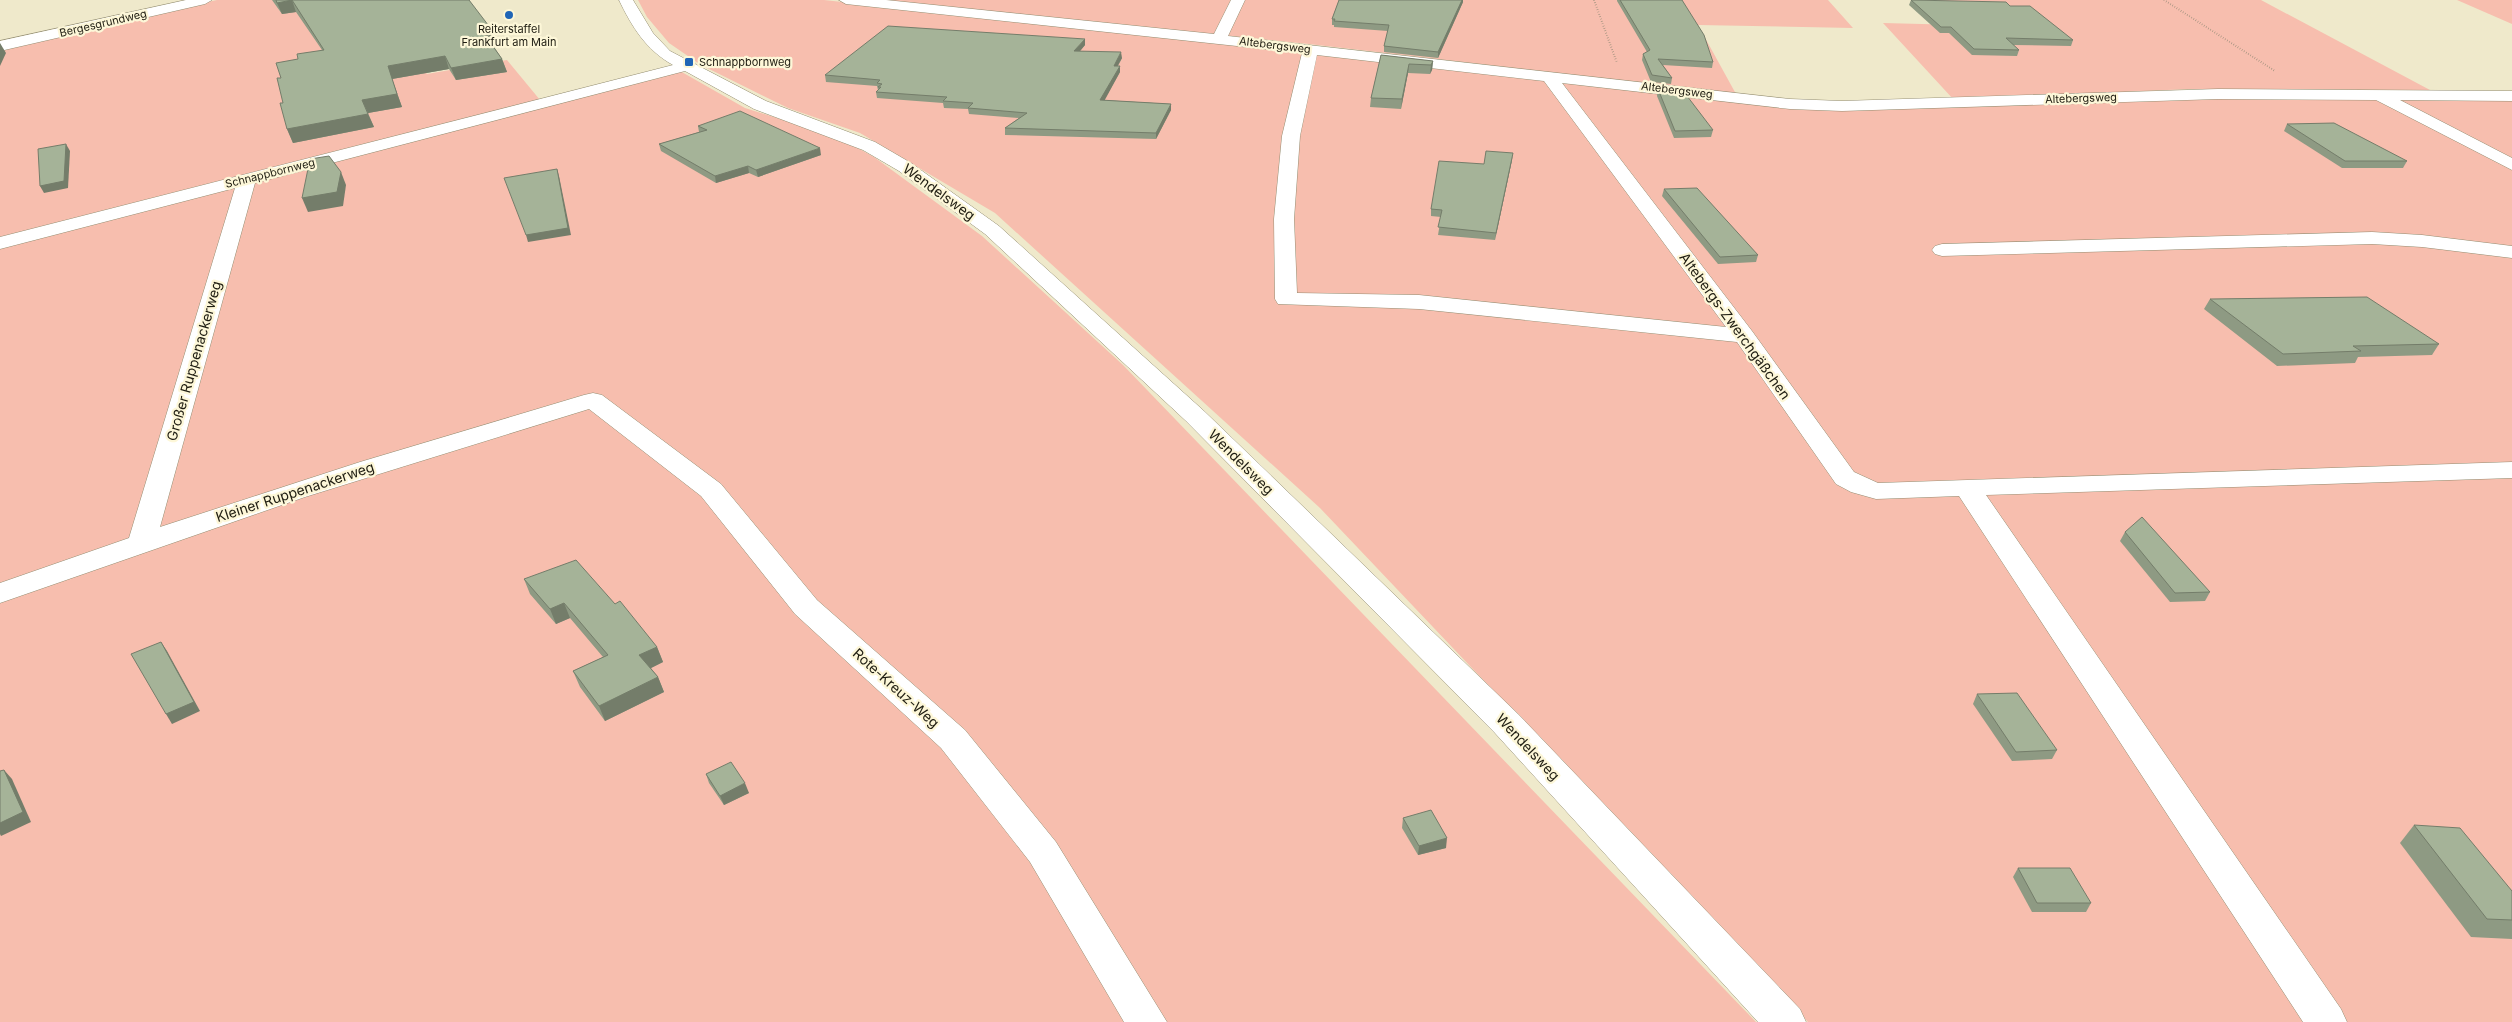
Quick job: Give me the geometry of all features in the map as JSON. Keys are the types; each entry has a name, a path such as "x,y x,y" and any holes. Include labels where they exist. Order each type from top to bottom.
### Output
{"street":[{"name":"Bergesgrundweg","path":"0,46 205,0"},
{"name":"Wendelsweg","path":"626,0 635,18 654,45 686,66 766,108 869,146 904,167 992,230 1195,416 1498,716 1786,1022"},
{"name":"Altebergsweg","path":"846,0 897,2 1790,104 1842,106 2179,94 2512,96"},
{"path":"1219,39 1238,0"},
{"path":"1310,50 1291,136 1284,219 1286,299 1419,302 1744,336"},
{"name":"Schnappbornweg","path":"0,243 686,66"},
{"name":"Altebergs-Zwerchgäßchen","path":"1548,75 1744,336 1845,478 1860,486 1876,491 2512,470"},
{"path":"2377,95 2512,164"},
{"name":"Großer Ruppenackerweg","path":"142,542 247,179"},
{"path":"1942,250 2372,238 2422,241 2512,252"},
{"name":"Kleiner Ruppenackerweg","path":"0,593 142,542 445,442 593,400"},
{"name":"Rote-Kreuz-Weg","path":"593,400 711,490 806,607 953,739 1043,852 1146,1022"},
{"path":"1967,488 2326,1022"}],"path":[{"path":"1594,0 1625,84"},
{"path":"2164,0 2312,94"}],"shaded area":[{"path":"217,0 382,0 427,74 507,60 545,106 680,71 745,108 838,137 874,157 982,236 1123,365 1756,1022 0,1022 0,47"},
{"path":"638,0 824,0 1793,106 2203,98 2512,99 2512,1022 1808,1022 1320,508 995,213 860,133 788,108 701,65 669,43 647,17"},
{"path":"880,0 1828,0 1853,28 1698,25 1736,94 1309,44"},
{"path":"1937,0 2261,0 2430,90 2189,89 1954,100 1883,23 1961,25"},
{"path":"2457,0 2512,0 2512,24"}],"building":[{"path":"276,0 292,0 277,3"},
{"path":"292,0 469,0 495,34 485,35 502,59 451,68 445,56 388,66 397,94 362,100 368,114 287,129 280,103 283,103 277,78 281,78 276,63 298,59 297,54 324,50"},
{"path":"1339,0 1462,0 1438,52 1384,46 1389,25 1334,21 1335,19 1332,19"},
{"path":"1620,0 1682,0 1704,35 1713,62 1658,59 1672,78 1652,75 1643,54 1650,50"},
{"path":"1911,0 2006,2 2010,6 2030,6 2073,40 2006,38 2019,50 1974,49 1951,27 1941,27"},
{"path":"888,26 1085,39 1074,51 1121,52 1114,66 1120,66 1100,100 1171,104 1156,133 1005,128 1027,113 968,108 973,103 943,101 947,97 876,92 882,84 877,83 880,80 825,75"},
{"path":"1381,55 1433,61 1431,65 1409,64 1402,99 1371,98"},
{"path":"1658,89 1684,92 1713,130 1675,131"},
{"path":"740,111 820,148 756,170 748,166 715,176 659,144 707,130 698,126"},
{"path":"2334,123 2407,161 2345,161 2287,124"},
{"path":"66,144 64,181 40,186 38,149"},
{"path":"1486,151 1513,153 1496,233 1438,227 1442,210 1431,209 1439,161 1484,164"},
{"path":"329,156 341,172 337,192 302,198 310,159"},
{"path":"557,169 568,228 526,235 504,178"},
{"path":"1697,188 1758,255 1720,257 1664,189"},
{"path":"2367,297 2439,344 2353,346 2361,351 2283,354 2210,299"},
{"path":"2142,517 2210,592 2175,593 2125,532"},
{"path":"576,560 615,604 620,601 657,647 639,655 658,677 599,706 573,671 608,655 564,603 550,609 524,579"},
{"path":"161,642 194,702 166,714 131,654"},
{"path":"2017,693 2057,750 2016,752 1977,694"},
{"path":"731,762 745,783 720,796 706,774"},
{"path":"4,770 23,812 0,823 0,771"},
{"path":"1431,810 1447,838 1419,846 1403,818"},
{"path":"2414,825 2460,828 2512,891 2512,920 2487,919"},
{"path":"2018,868 2070,868 2091,903 2037,903"}],"place":[{"name":"Reiterstaffel Frankfurt am Main","path":"509,15"},
{"name":"Schnappbornweg","path":"689,62"}]}
